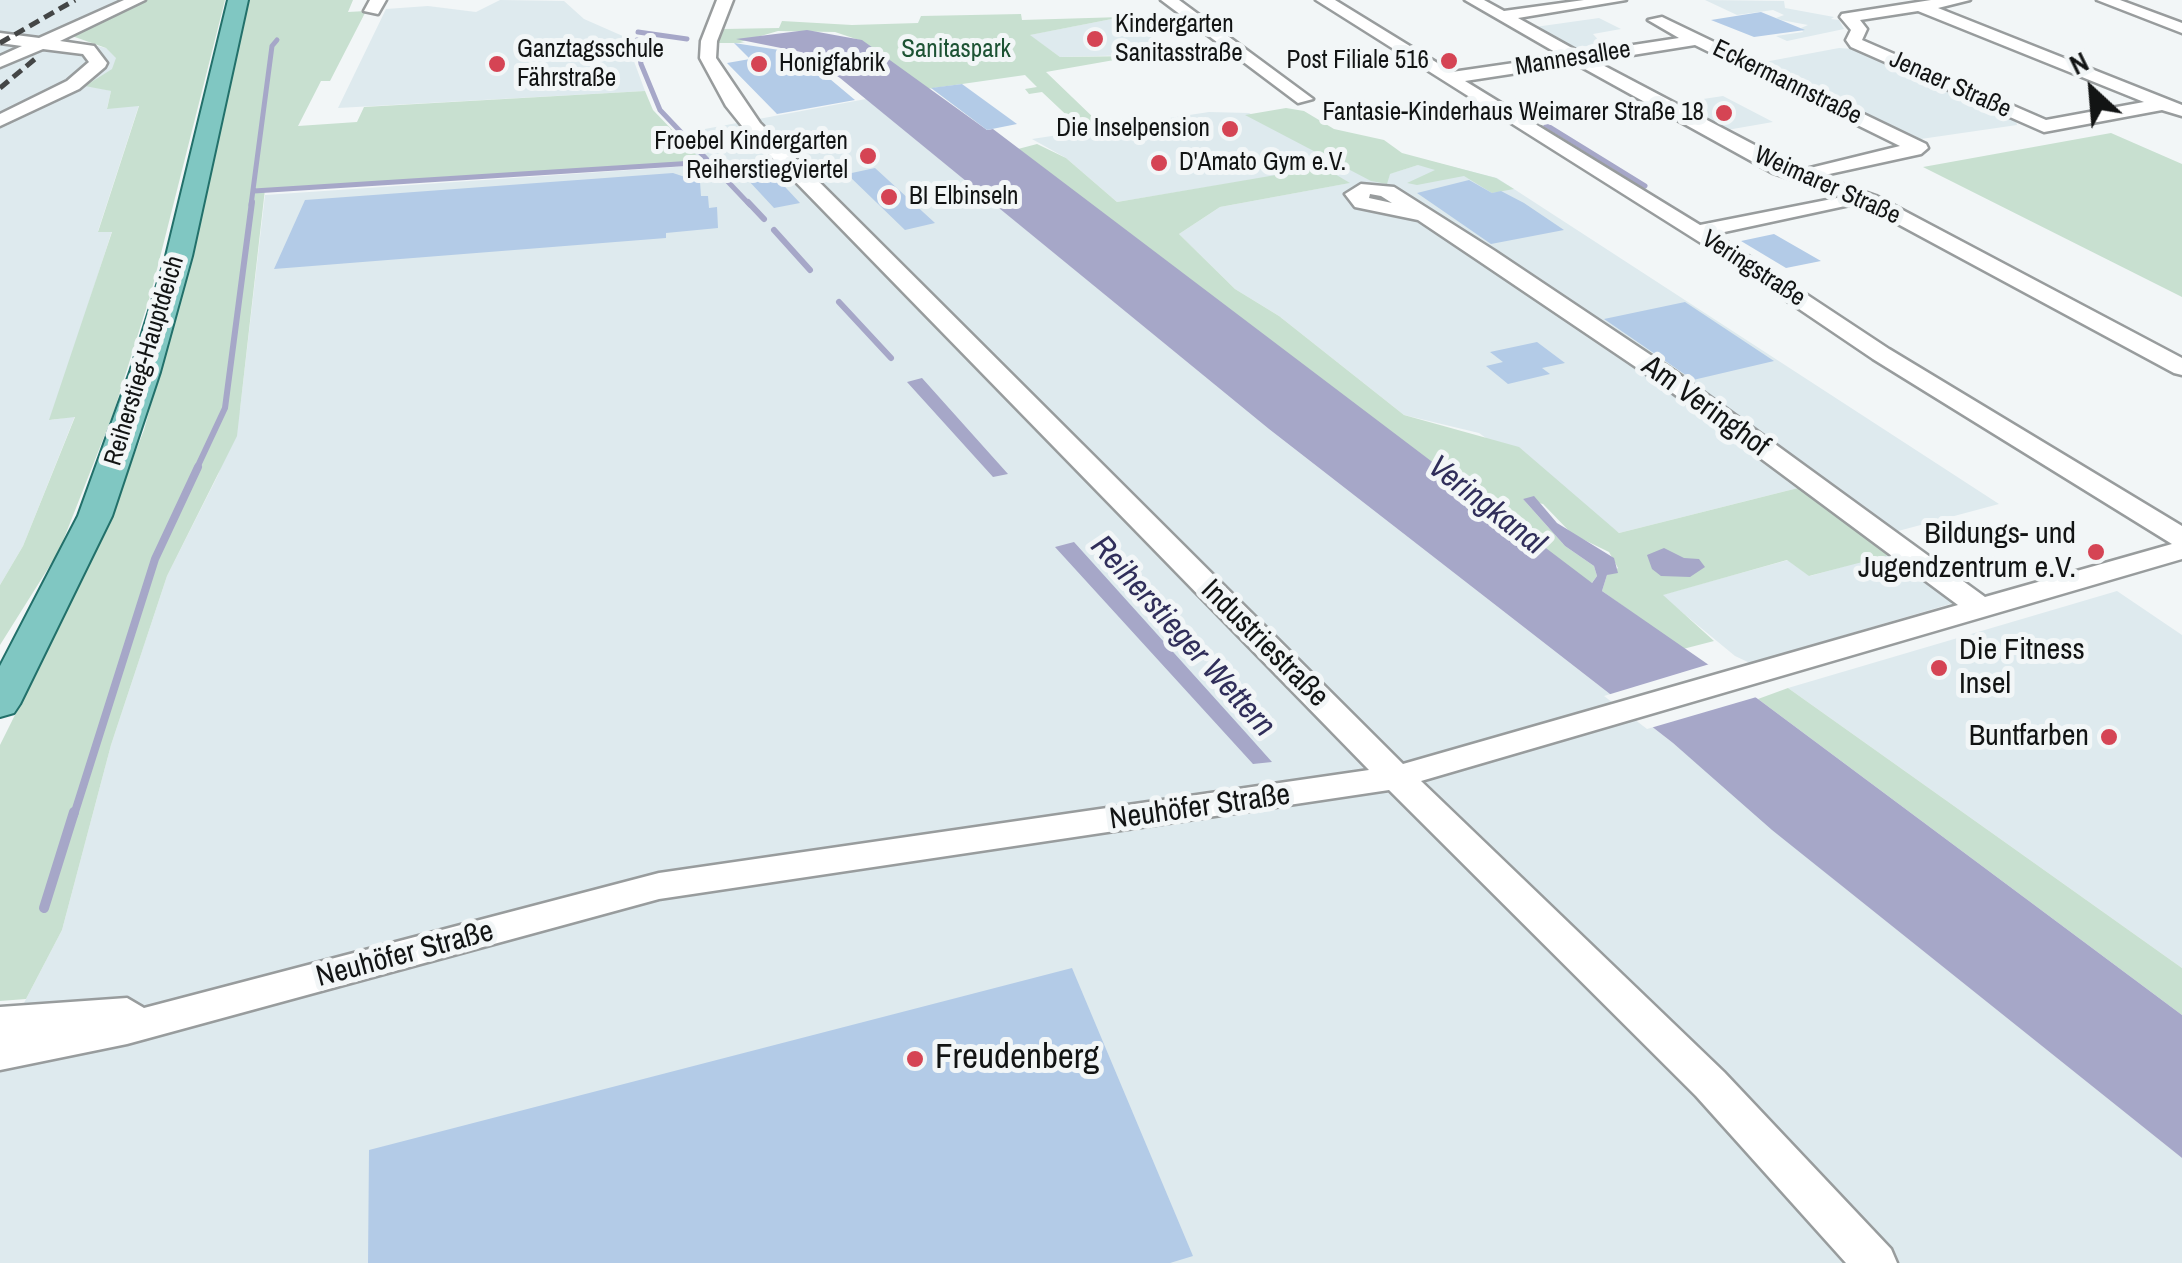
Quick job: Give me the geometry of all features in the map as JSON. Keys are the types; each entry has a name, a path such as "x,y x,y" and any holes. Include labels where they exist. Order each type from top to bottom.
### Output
{"main road":[{"name":"Reiherstieg-Hauptdeich","path":"0,704 95,516 145,372 179,256 238,0"}],"street":[{"path":"0,62 137,0"},
{"name":"Industriestraße","path":"726,0 709,41 708,58 718,80 753,127 1396,777 1710,1084 1875,1263"},
{"path":"1168,0 1304,100"},
{"name":"Veringstraße","path":"1324,0 1695,232 1881,354 2182,538"},
{"name":"Weimarer Straße","path":"1474,0 1780,169 1856,196 2182,368"},
{"path":"1502,16 1618,0"},
{"path":"1912,3 1962,0"},
{"path":"2105,0 2182,28"},
{"path":"1912,3 2182,111"},
{"name":"Jenaer Straße","path":"1912,3 1848,18 1859,29 1854,40 2044,126 2159,105"},
{"name":"Eckermannstraße","path":"1656,20 1916,149 1819,169 1804,178"},
{"path":"0,38 88,50 99,63 73,85 0,121"},
{"name":"Mannesallee","path":"1448,78 1698,40"},
{"path":"1695,232 1849,202 1856,196"},
{"name":"Am Veringhof","path":"1422,215 1636,356 1982,608"},
{"name":"Neuhöfer Straße","path":"0,1054 74,1041 659,886 1396,777 2182,550"},
{"name":"Neuhöfer Straße","path":"0,1023 204,1007"}],"shaded area":[{"path":"0,0 124,0 46,34 106,48 117,58 113,69 87,85 111,91 107,108 139,105 98,231 112,231 51,420 75,416 23,546 0,585"},
{"name":"Ganztagsschule Fährstraße","path":"500,0 564,1 584,19 625,37 645,91 338,108 386,9 428,6 476,12"},
{"path":"1705,0 1784,1 1785,8 1834,17 1831,19 1839,20 1844,29 1787,41 1776,36 1803,32 1801,28 1808,25 1776,18 1784,15 1773,10 1737,15"},
{"name":"Kindergarten Sanitasstraße","path":"1122,17 1134,22 1171,54 1060,57 1029,35"},
{"path":"1599,18 1621,29 1593,34 1602,44 1575,48 1535,27"},
{"path":"1839,48 1853,49 2016,121 2017,125 1914,140 1759,63"},
{"name":"Fantasie-Kinderhaus Weimarer Straße 18","path":"1723,96 1773,122 1727,130 1677,103"},
{"path":"866,99 1269,429 1673,743 1842,886 2182,1158 2182,1263 0,1263 0,1049 62,930 111,745 167,576 218,475 240,409 265,195 704,165 678,134"},
{"path":"1209,112 1249,113 1374,179 1430,161 1497,178 1999,504 1887,534 1974,597 1750,663 1735,656 1661,595 1788,560 1810,576 1888,554 1798,488 1619,533 1479,433 1404,415 1279,316 1235,289 1179,234 1220,207 1349,183 1323,168 1117,202 1066,158 1032,139"},
{"path":"2117,591 2182,635 2182,968 1788,688"}],"green space":[{"path":"147,0 225,0 151,293 113,414 59,551 0,645 0,585 23,546 75,417 49,420 112,232 98,232 139,106 107,109 111,91 85,86 112,69 116,58 106,48 72,36"},
{"path":"248,0 353,0 348,12 366,11 330,81 321,81 298,126 357,122 364,107 645,91 653,110 702,161 265,189 237,436 167,576 111,745 62,930 26,999 0,1001 0,745 96,552 144,430 188,269"},
{"name":"Sanitaspark","path":"1021,14 1022,20 1122,17 1030,35 1060,57 1137,56 1046,72 1098,122 1077,125 1042,92 1029,94 1025,89 1037,87 1025,75 927,89 862,41 835,32 778,31 740,42 745,43 718,43 724,29 779,28 782,21 852,25 918,23 921,16"},
{"path":"1286,108 1304,111 1334,129 1384,140 1402,153 1496,178 1514,189 1492,193 1464,176 1417,185 1407,183 1435,170 1418,165 1390,174 1387,184 1371,181 1245,115"},
{"path":"2111,133 2182,164 2182,297 1923,167"},
{"path":"1037,144 1066,158 1117,202 1323,167 1350,183 1220,207 1179,234 1235,289 1279,316 1404,415 1519,447 1619,533 1798,488 1889,555 1809,576 1787,560 1663,595 1714,641 1683,649 1602,591 1607,575 1618,568 1609,552 1572,534 1543,504 1523,499 1565,546 1594,566 1597,576 1591,584 1018,149"},
{"path":"1788,688 2182,968 2182,1015 1758,699"}],"water":[{"name":"Veringkanal","path":"807,30 862,40 987,130 993,129 1592,583 1597,576 1594,566 1565,546 1523,499 1534,496 1557,523 1614,558 1618,573 1607,575 1602,591 1758,699 2182,1015 2182,1158 1772,830 1673,743 1269,429 840,78 801,52 736,39"},
{"path":"922,378 1008,474 993,477 907,382"},
{"path":"1074,542 1272,762 1253,764 1055,547"},
{"path":"1664,548 1684,558 1699,559 1705,567 1690,577 1661,576 1652,569 1647,555"}],"pier":[{"path":"1713,663 1760,696 1647,729 1604,696"}],"building":[{"path":"1761,12 1805,30 1754,37 1711,20"},
{"path":"734,43 799,53 855,100 777,114 727,63 750,59"},
{"path":"962,84 1017,124 987,130 931,88"},
{"name":"BI Elbinseln","path":"875,168 935,223 905,230 847,174"},
{"path":"673,173 700,182 701,196 708,196 709,208 717,207 718,228 666,233 666,238 274,269 305,200"},
{"path":"774,175 800,203 774,208 748,180"},
{"path":"1469,180 1492,193 1501,191 1524,203 1564,230 1491,244 1417,193"},
{"path":"1774,234 1821,261 1786,268 1741,241"},
{"path":"1685,302 1774,361 1693,380 1604,319"},
{"path":"1537,342 1565,363 1542,368 1550,374 1508,384 1486,366 1503,362 1490,352"},
{"name":"Freudenberg","path":"1072,968 1193,1256 1170,1263 368,1263 369,1150"}],"waterway":[{"path":"638,32 687,39"},
{"path":"251,205 272,46 277,40"},
{"name":"Reiherstieger Wettern","path":"637,40 641,64 660,110 709,162"},
{"path":"1546,125 1645,186"},
{"path":"254,191 709,162"},
{"name":"Reiherstieger Wettern","path":"709,162 750,205"},
{"path":"196,470 225,408 252,202"},
{"name":"Reiherstieger Wettern","path":"748,202 764,219"},
{"name":"Reiherstieger Wettern","path":"774,230 810,270"},
{"name":"Reiherstieger Wettern","path":"839,302 891,358"},
{"path":"74,815 155,559 198,467"},
{"path":"44,908 74,812"}],"railway":[{"path":"0,43 75,0"},
{"path":"0,88 35,59"}],"place":[{"name":"Kindergarten Sanitasstraße","path":"1095,39"},
{"name":"Post Filiale 516","path":"1449,61"},
{"name":"Ganztagsschule Fährstraße","path":"497,64"},
{"name":"Honigfabrik","path":"759,64"},
{"name":"Fantasie-Kinderhaus Weimarer Straße 18","path":"1724,113"},
{"name":"Die Inselpension","path":"1230,129"},
{"name":"Froebel Kindergarten Reiherstiegviertel","path":"868,156"},
{"name":"D'Amato Gym e.V.","path":"1159,163"},
{"name":"BI Elbinseln","path":"889,197"},
{"name":"Bildungs- und Jugendzentrum e.V.","path":"2096,552"},
{"name":"Die Fitness Insel","path":"1939,668"},
{"name":"Buntfarben","path":"2109,737"},
{"name":"Freudenberg","path":"915,1059"}]}
